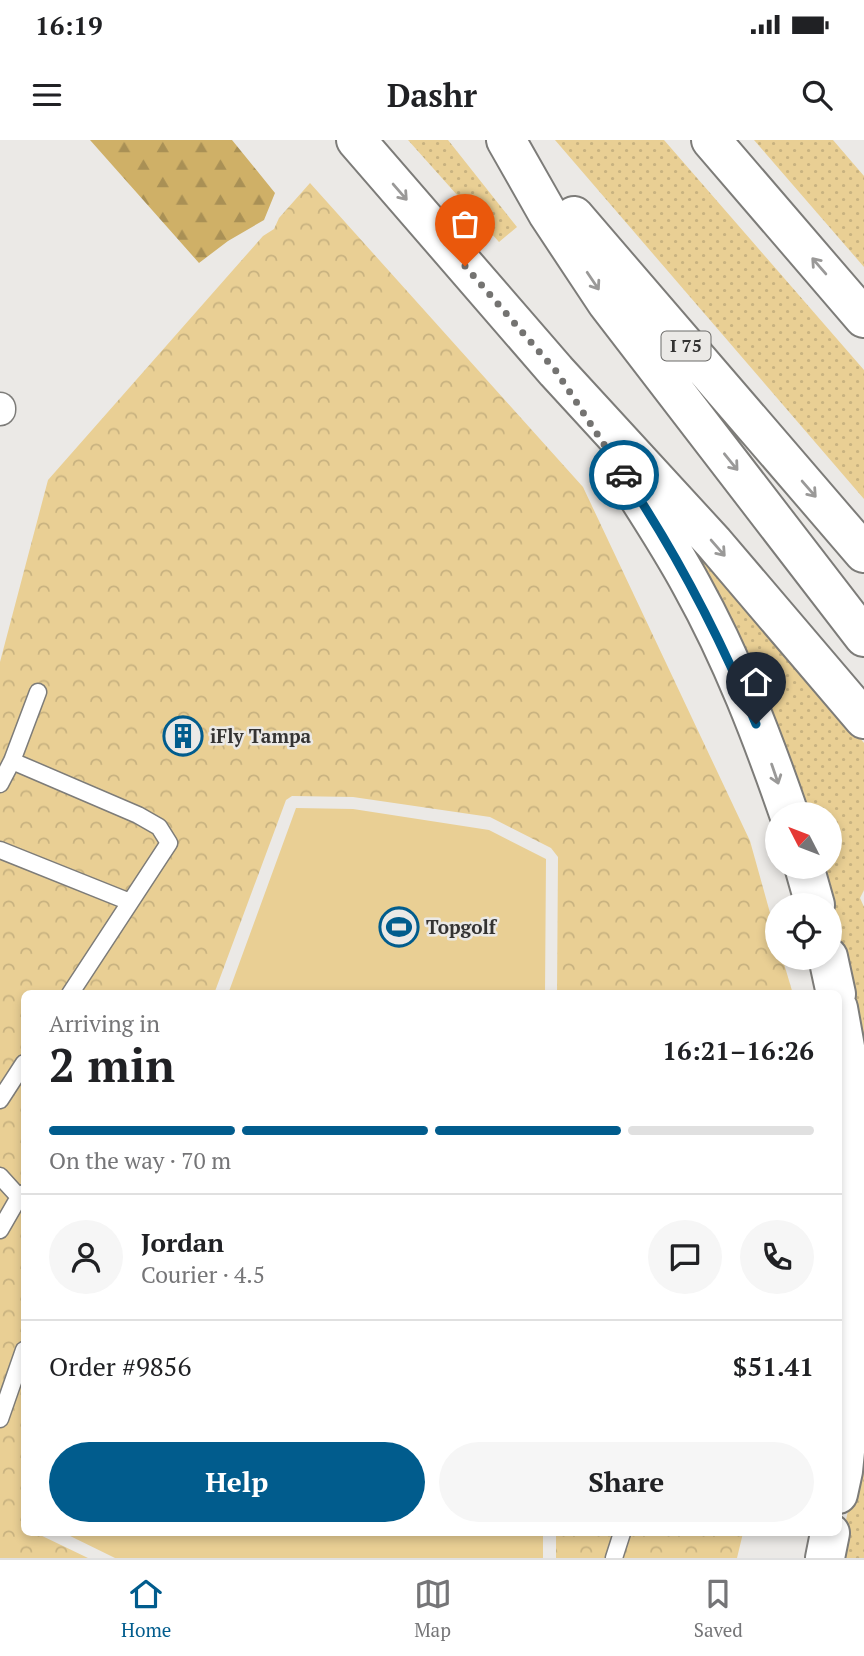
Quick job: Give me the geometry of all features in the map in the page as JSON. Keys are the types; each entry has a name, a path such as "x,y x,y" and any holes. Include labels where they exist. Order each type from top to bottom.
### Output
{"highway":[{"path":"356,140 556,371 714,543 864,719"},
{"path":"507,140 548,214 607,303 864,636"},
{"name":"I 75","path":"507,140 864,553"},
{"path":"711,140 864,318"},
{"path":"556,371 641,501 693,587 746,699 785,802"},
{"path":"831,970 835,990"},
{"path":"842,1030 850,1075 859,1200 858,1325 842,1476"},
{"path":"825,1558 829,1536"}],"lane":[{"path":"0,785 38,692"},
{"path":"12,761 138,815 159,827 169,843 73,990"},
{"path":"0,850 130,902"},
{"path":"0,1100 21,1068"},
{"path":"0,1176 21,1194"},
{"path":"0,1230 21,1197"},
{"path":"0,1419 21,1359"},
{"path":"614,1558 621,1536"}],"green space":[{"path":"90,140 232,140 275,193 264,220 228,241 199,263"},
{"path":"408,140 448,140 517,227 499,242"},
{"path":"555,140 664,140 864,370 864,499"},
{"path":"754,140 833,140 864,176 864,267"},
{"path":"310,183 583,487 750,841 765,895 765,970 786,970 792,990 557,990 558,857 551,848 490,817 353,797 292,796 286,800 215,990 21,990 21,1536 42,1536 88,1558 0,1558 0,662 48,480 263,236 274,229 279,218"},
{"path":"704,554 864,743 864,890 860,898 864,907 864,1117 842,968 842,893 824,893 820,879 842,879 842,802 796,802 692,564"},
{"name":"Topgolf","path":"296,808 353,809 489,830 546,859 545,990 229,990"},
{"path":"864,1392 864,1558 838,1558 854,1482"},
{"path":"70,1536 543,1536 543,1558 115,1558"},
{"path":"556,1536 742,1536 737,1558 556,1558"}],"way so far":[{"path":"465,266 556,371 624,475"}],"place":[{"name":"iFly Tampa","path":"183,736"},
{"name":"Topgolf","path":"399,927"}],"route":[{"path":"624,475 693,587 756,724"}]}
